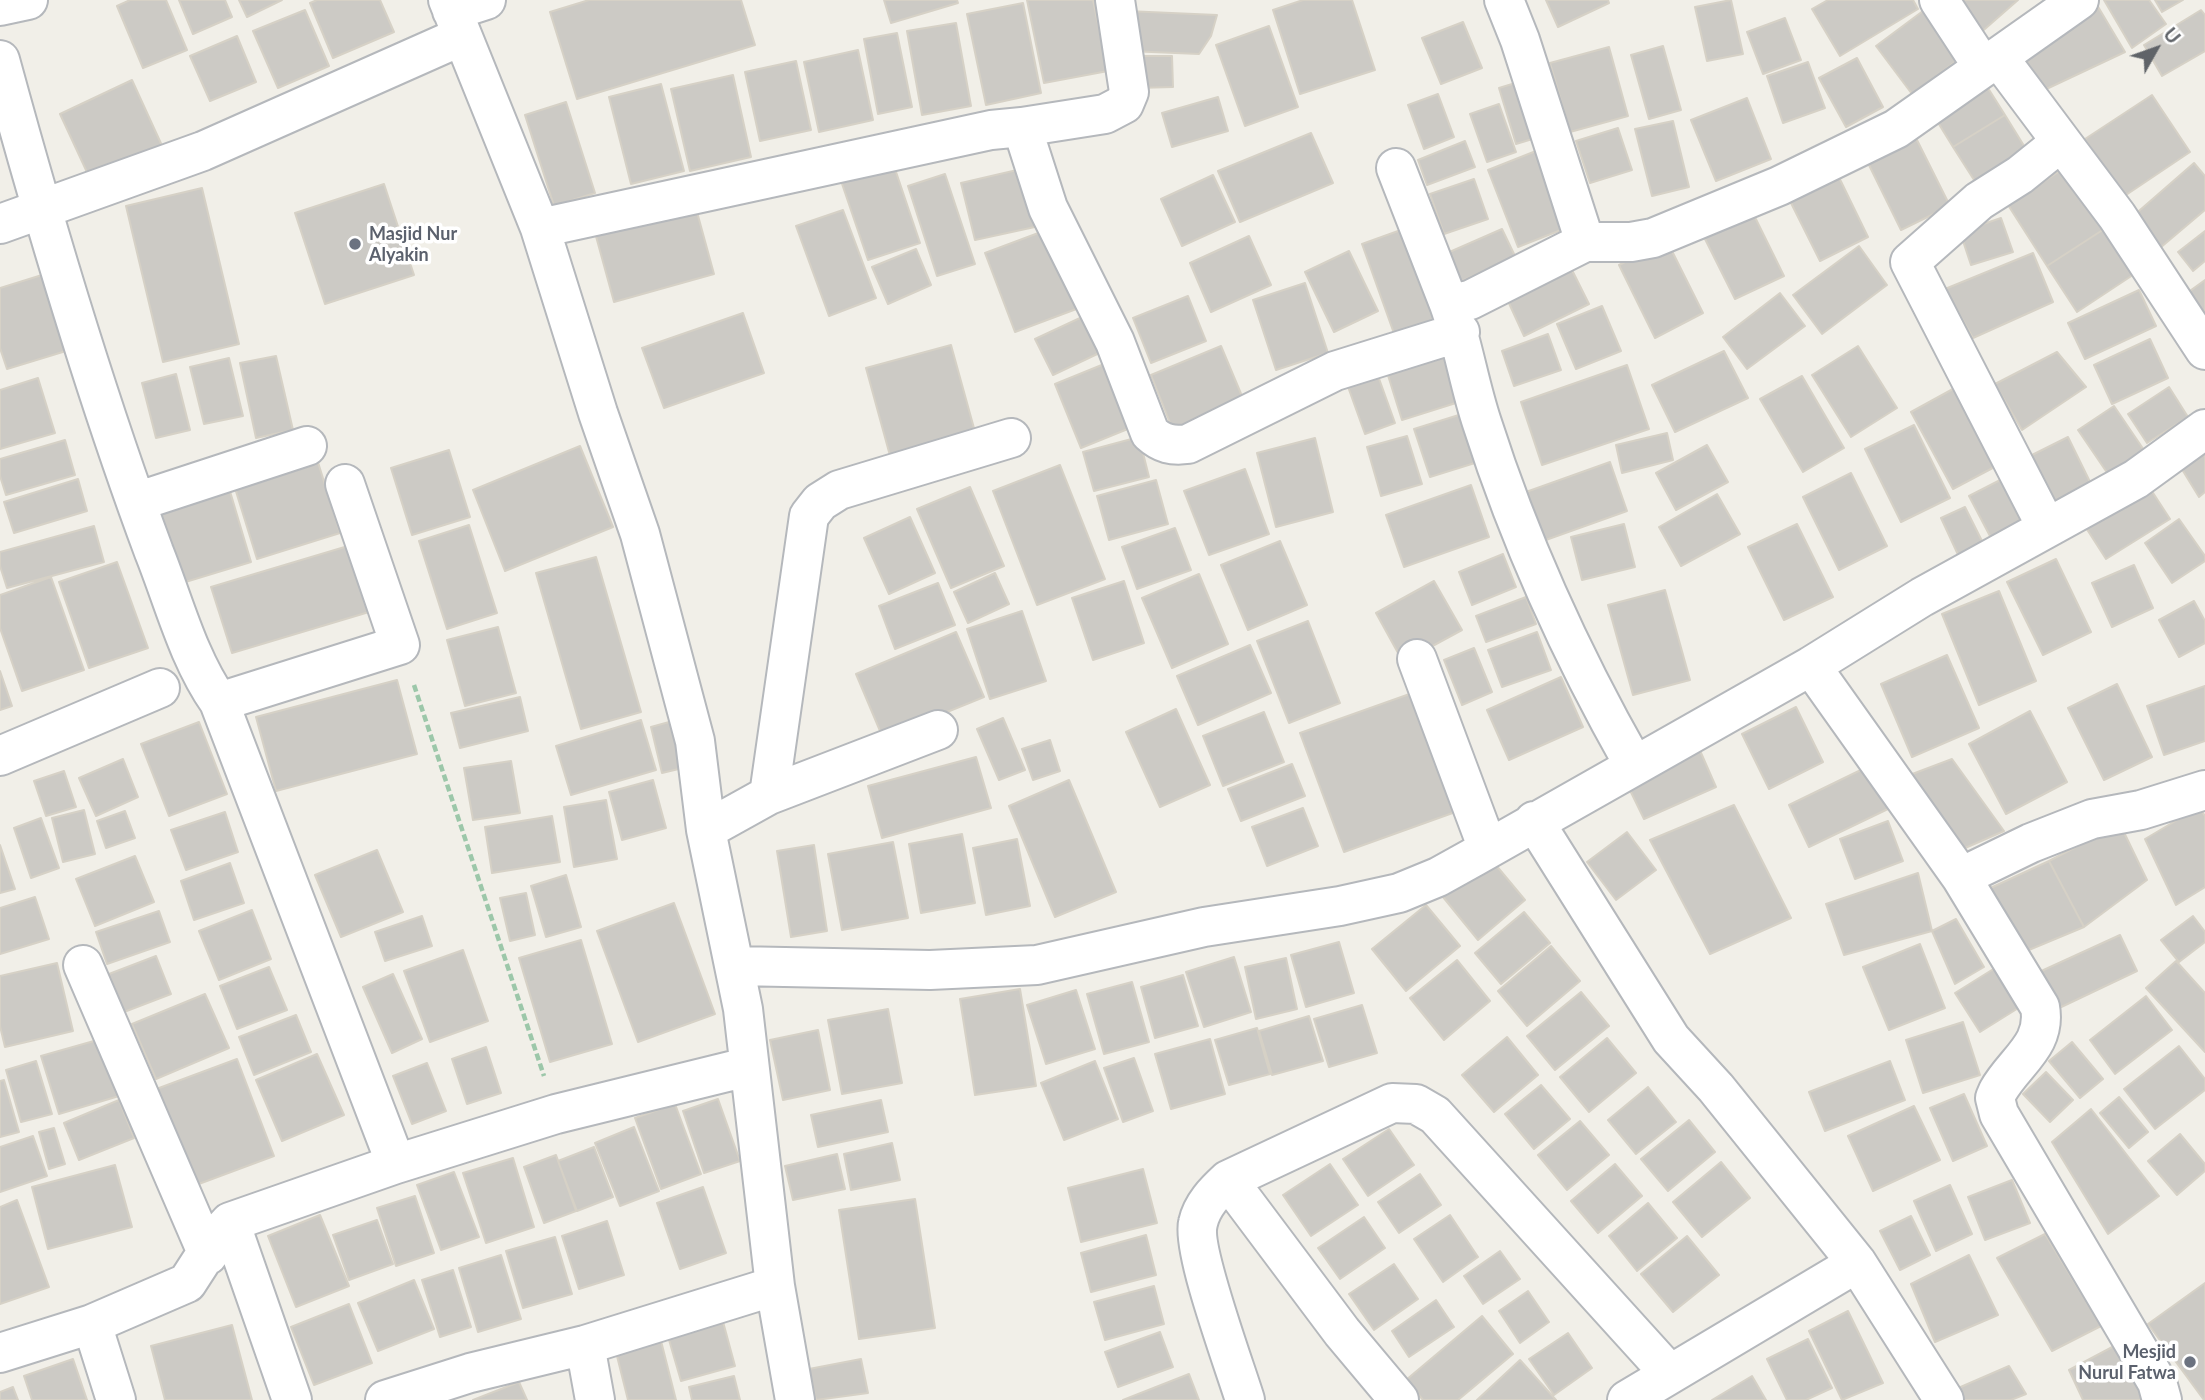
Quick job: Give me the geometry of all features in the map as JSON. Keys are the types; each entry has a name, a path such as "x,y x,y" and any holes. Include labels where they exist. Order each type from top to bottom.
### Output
{"street":[{"path":"0,6 28,0"},
{"path":"540,228 991,130 1105,114 1124,104 1129,92 1115,0"},
{"path":"1504,0 1520,40 1585,242"},
{"path":"1939,0 2061,142 2117,216 2205,351"},
{"path":"1022,127 1048,208 1115,342 1150,433 1159,441 1174,446 1188,444 1335,371 1454,318 1470,300 1585,242 1631,242 1653,238 1779,186 1896,129 2079,0"},
{"path":"0,224 203,151 462,12 540,228 598,413 640,534 695,741 706,830 736,966 775,1286 795,1400"},
{"path":"0,60 41,208 136,502 200,671 219,702 396,1164"},
{"path":"2047,528 1910,262 1979,201 2020,175 2061,142"},
{"path":"1396,168 1454,318 1481,421 1539,582 1633,765"},
{"path":"736,966 930,971 1037,965 1204,927 1340,906 1399,892 1438,877 1811,666 1922,597 2137,479 2205,429"},
{"path":"769,795 809,516 820,502 839,490 1011,438"},
{"path":"136,502 307,446"},
{"path":"219,702 400,645 345,484"},
{"path":"1417,659 1488,849"},
{"path":"1811,666 1961,877 2040,1007 2042,1031 1998,1091 1995,1098 1999,1114 2157,1382 2162,1400"},
{"path":"0,756 160,688"},
{"path":"706,830 769,795 938,730"},
{"path":"1961,877 2031,843 2092,819 2141,810 2205,790"},
{"path":"1534,821 1671,1039 1716,1088 1857,1263 1944,1400"},
{"path":"83,965 208,1255"},
{"path":"0,1353 92,1324 187,1283 208,1255 218,1235 230,1222 396,1164 556,1114 747,1068"},
{"path":"1245,1400 1196,1242 1202,1214 1210,1197 1228,1180 1392,1103 1416,1104 1435,1115 1669,1373"},
{"path":"1228,1180 1342,1332 1399,1400"},
{"path":"230,1222 292,1400"},
{"path":"1627,1400 1857,1263"},
{"path":"385,1400 470,1373 585,1345 775,1286"},
{"path":"92,1324 116,1400"},
{"path":"585,1345 595,1400"}],"path":[{"path":"400,645 556,1114"}],"building":[{"path":"130,0 166,0 187,50 143,68 117,6"},
{"path":"179,0 225,0 232,17 193,34"},
{"path":"239,0 282,0 247,17"},
{"path":"317,0 380,0 394,32 333,58 310,3"},
{"path":"589,0 741,0 755,45 577,99 550,12"},
{"path":"884,0 957,0 958,3 891,23"},
{"path":"1027,0 1093,0 1108,71 1044,83"},
{"path":"1303,0 1352,0 1375,70 1300,94 1273,10"},
{"path":"1546,0 1608,0 1609,3 1558,27"},
{"path":"1731,0 1743,54 1707,61 1695,7"},
{"path":"1828,0 1913,0 1918,9 1840,56 1812,9"},
{"path":"1947,0 2018,0 1978,35"},
{"path":"2104,0 2149,0 2166,24 2132,48"},
{"path":"2155,0 2183,0 2162,12"},
{"path":"1023,3 1041,93 986,105 967,14"},
{"path":"2097,5 2125,52 2040,92 2015,52"},
{"path":"1927,8 1963,56 1912,94 1876,46"},
{"path":"305,10 329,66 278,88 253,31"},
{"path":"2201,10 2205,15 2205,51 2162,76 2144,45"},
{"path":"1126,11 1217,15 1211,36 1199,54 1128,51"},
{"path":"1785,18 1801,60 1763,74 1747,32"},
{"path":"1463,22 1482,68 1441,84 1422,38"},
{"path":"956,23 971,106 922,115 907,31"},
{"path":"1269,26 1298,107 1245,126 1216,45"},
{"path":"897,33 912,107 878,114 864,39"},
{"path":"237,36 256,82 210,101 190,56"},
{"path":"1663,46 1681,110 1649,119 1631,55"},
{"path":"1609,47 1628,116 1570,132 1550,63"},
{"path":"858,50 873,120 819,132 804,62"},
{"path":"1136,56 1172,56 1173,87 1137,88"},
{"path":"1857,58 1883,107 1846,127 1819,78"},
{"path":"796,61 811,130 760,141 745,72"},
{"path":"1808,62 1825,108 1783,123 1767,76"},
{"path":"733,75 751,157 690,171 671,89"},
{"path":"1981,77 2005,115 1953,147 1929,108"},
{"path":"132,80 164,150 92,183 60,114"},
{"path":"1522,81 1539,137 1516,144 1499,88"},
{"path":"661,84 684,171 631,184 609,97"},
{"path":"1438,94 1454,137 1424,149 1408,105"},
{"path":"2152,95 2190,152 2123,197 2085,139"},
{"path":"1218,97 1228,131 1172,147 1162,113"},
{"path":"1747,98 1771,159 1716,181 1691,120"},
{"path":"566,102 595,193 554,206 525,115"},
{"path":"1499,104 1516,152 1487,162 1470,114"},
{"path":"2005,115 2034,162 1983,194 1953,147"},
{"path":"1673,121 1689,187 1652,196 1635,129"},
{"path":"1618,128 1632,170 1590,183 1576,141"},
{"path":"1311,133 1333,183 1240,222 1218,171"},
{"path":"1914,134 1950,206 1901,230 1865,157"},
{"path":"1465,141 1475,167 1427,185 1418,160"},
{"path":"1541,149 1571,226 1518,247 1488,170"},
{"path":"891,157 920,243 868,260 839,175"},
{"path":"2075,161 2115,222 2047,266 2008,205"},
{"path":"2194,163 2205,176 2205,210 2160,248 2132,217"},
{"path":"1833,165 1868,237 1820,261 1784,189"},
{"path":"1030,167 1044,225 975,240 961,183"},
{"path":"945,174 975,264 937,276 908,186"},
{"path":"1213,175 1235,222 1182,246 1161,199"},
{"path":"1474,179 1488,219 1444,234 1430,194"},
{"name":"Masjid Nur Alyakin","path":"384,184 414,275 325,304 295,213"},
{"path":"202,188 239,344 163,362 126,206"},
{"path":"694,201 714,274 614,302 594,229"},
{"path":"1748,203 1784,276 1735,299 1699,227"},
{"path":"843,210 876,298 829,316 796,226"},
{"path":"2001,218 2013,252 1971,265 1960,232"},
{"path":"2115,222 2145,267 2077,312 2047,266"},
{"path":"1412,226 1445,322 1396,339 1362,244"},
{"path":"1049,229 1079,308 1015,332 985,253"},
{"path":"1502,229 1515,256 1458,283 1445,254"},
{"path":"2205,231 2205,261 2193,271 2178,252"},
{"path":"1249,236 1271,285 1211,312 1190,263"},
{"path":"1667,241 1703,313 1655,338 1619,265"},
{"path":"1859,246 1887,285 1822,334 1793,295"},
{"path":"916,249 931,285 888,304 872,267"},
{"path":"1349,251 1378,311 1334,332 1305,272"},
{"path":"2033,253 2053,302 1973,338 1945,289"},
{"path":"1571,268 1589,304 1524,336 1507,299"},
{"path":"42,275 66,351 7,369 0,348 0,288"},
{"path":"2205,280 2205,318 2187,293"},
{"path":"1305,283 1328,353 1276,370 1253,300"},
{"path":"2139,290 2156,326 2085,359 2068,323"},
{"path":"1780,293 1805,326 1747,369 1723,337"},
{"path":"1188,296 1206,341 1151,363 1133,318"},
{"path":"1602,306 1621,351 1576,369 1557,324"},
{"path":"1095,311 1112,347 1053,375 1035,339"},
{"path":"743,313 764,373 664,408 642,348"},
{"path":"1548,334 1561,370 1514,386 1502,351"},
{"path":"2150,339 2168,378 2112,404 2094,365"},
{"path":"951,345 977,439 892,463 866,368"},
{"path":"1221,346 1247,408 1176,438 1151,375"},
{"path":"1858,346 1897,408 1851,437 1812,375"},
{"path":"1724,351 1748,398 1675,432 1652,385"},
{"path":"1442,352 1459,402 1402,420 1386,369"},
{"path":"2057,352 2086,387 2022,430 1995,384"},
{"path":"276,356 293,430 256,438 240,363"},
{"path":"229,358 243,416 204,424 190,367"},
{"path":"1114,360 1140,424 1081,448 1055,384"},
{"path":"1627,365 1649,429 1542,465 1521,402"},
{"path":"1377,373 1395,423 1365,434 1347,384"},
{"path":"176,374 190,430 156,438 142,383"},
{"path":"1802,376 1844,448 1803,472 1760,399"},
{"path":"38,378 55,433 0,449 0,390"},
{"path":"1962,384 2004,462 1953,489 1911,412"},
{"path":"2169,387 2188,417 2147,443 2128,414"},
{"path":"2114,406 2146,453 2110,477 2078,430"},
{"path":"1462,414 1478,462 1430,477 1414,429"},
{"path":"1914,425 1950,498 1901,522 1865,449"},
{"path":"1667,433 1673,460 1622,473 1616,445"},
{"path":"2205,433 2205,492 2199,497 2175,458"},
{"path":"1407,436 1422,484 1381,496 1367,447"},
{"path":"1139,437 1149,477 1094,491 1083,452"},
{"path":"2068,437 2094,490 2049,513 2022,460"},
{"path":"1315,438 1333,512 1276,527 1257,453"},
{"path":"65,440 75,475 6,495 0,476 0,459"},
{"path":"1707,445 1728,482 1676,510 1656,473"},
{"path":"580,446 613,527 505,571 473,490"},
{"path":"449,450 470,517 412,535 391,468"},
{"path":"317,459 340,533 257,559 234,485"},
{"path":"1610,462 1627,511 1543,541 1526,492"},
{"path":"1060,465 1105,579 1037,605 993,491"},
{"path":"1245,469 1269,534 1209,555 1184,491"},
{"path":"1851,473 1887,546 1839,570 1803,497"},
{"path":"2010,475 2031,517 1991,538 1969,496"},
{"path":"78,479 87,511 14,533 4,502"},
{"path":"2144,479 2170,519 2106,559 2081,520"},
{"path":"1156,480 1168,524 1109,540 1097,496"},
{"path":"1471,485 1489,537 1404,567 1386,515"},
{"path":"970,487 1004,566 951,588 917,509"},
{"path":"229,488 251,562 169,587 147,513"},
{"path":"1717,494 1740,534 1681,566 1659,527"},
{"path":"1965,507 1985,547 1960,559 1941,518"},
{"path":"910,517 935,573 889,594 864,538"},
{"path":"2179,519 2205,556 2205,561 2172,583 2145,543"},
{"path":"1624,524 1635,567 1582,580 1571,537"},
{"path":"1797,524 1833,597 1784,620 1748,547"},
{"path":"469,525 497,613 447,629 419,541"},
{"path":"94,526 104,562 7,588 0,566 0,552"},
{"path":"1175,528 1191,570 1137,589 1122,547"},
{"path":"1280,541 1307,605 1248,630 1221,565"},
{"path":"348,546 369,612 232,653 211,587"},
{"path":"1503,554 1516,587 1472,605 1459,572"},
{"path":"596,557 641,712 581,729 536,573"},
{"path":"2056,559 2091,632 2043,655 2007,582"},
{"path":"117,562 148,648 89,668 59,582"},
{"path":"2134,565 2153,608 2112,627 2092,583"},
{"path":"995,573 1009,604 968,623 954,592"},
{"path":"1199,574 1228,644 1172,668 1142,598"},
{"path":"51,577 84,670 22,691 0,628 0,595"},
{"path":"1124,581 1144,643 1093,660 1072,598"},
{"path":"1434,581 1462,630 1403,662 1376,613"},
{"path":"938,583 955,625 895,649 879,606"},
{"path":"1665,590 1690,680 1633,695 1608,605"},
{"path":"1999,591 2036,681 1979,705 1942,614"},
{"path":"1526,597 1536,624 1486,642 1476,616"},
{"path":"2194,601 2205,621 2205,643 2179,657 2159,620"},
{"path":"1022,611 1046,681 990,699 967,629"},
{"path":"1308,621 1340,703 1289,723 1257,641"},
{"path":"498,627 516,693 465,706 447,640"},
{"path":"956,632 984,697 883,738 856,674"},
{"path":"1537,632 1551,670 1502,687 1488,650"},
{"path":"1250,645 1271,693 1198,725 1177,676"},
{"path":"1474,648 1492,692 1462,705 1444,660"},
{"path":"1947,655 1979,728 1912,757 1881,684"},
{"path":"0,671 12,706 0,710"},
{"path":"1561,677 1583,727 1509,760 1487,710"},
{"path":"397,680 417,754 276,791 256,717"},
{"path":"2117,684 2152,757 2104,780 2068,708"},
{"path":"2205,686 2205,741 2164,755 2147,706"},
{"path":"1418,691 1461,810 1344,852 1300,733"},
{"path":"520,697 528,731 460,748 451,713"},
{"path":"1796,707 1823,762 1769,789 1742,734"},
{"path":"1176,709 1210,785 1160,807 1126,732"},
{"path":"2030,711 2067,782 2006,814 1969,744"},
{"path":"1264,712 1284,762 1223,786 1203,736"},
{"path":"1003,718 1025,770 999,780 977,729"},
{"path":"680,719 691,766 662,773 651,727"},
{"path":"641,720 656,770 571,795 556,746"},
{"path":"199,722 227,794 169,816 141,744"},
{"path":"1050,740 1060,771 1033,780 1022,749"},
{"path":"1698,746 1716,787 1644,819 1625,780"},
{"path":"976,757 991,808 882,838 868,786"},
{"path":"123,759 138,797 96,816 79,778"},
{"path":"1952,759 2004,831 1956,852 1907,776"},
{"path":"511,761 520,813 473,820 464,768"},
{"path":"1292,764 1305,796 1241,821 1228,789"},
{"path":"1869,766 1890,808 1809,847 1789,805"},
{"path":"64,771 76,807 46,816 34,781"},
{"path":"653,780 666,828 622,840 609,792"},
{"path":"1069,780 1116,892 1055,917 1009,806"},
{"path":"606,800 617,859 574,867 564,807"},
{"path":"1734,805 1791,918 1710,954 1650,840"},
{"path":"2199,807 2205,816 2205,887 2176,905 2145,839"},
{"path":"1303,808 1318,846 1267,866 1252,827"},
{"path":"84,810 95,854 63,862 52,818"},
{"path":"125,811 135,838 106,848 97,821"},
{"path":"225,812 238,852 186,870 171,830"},
{"path":"552,816 560,862 492,873 485,827"},
{"path":"41,818 59,868 31,878 14,828"},
{"path":"1888,821 1903,861 1855,879 1840,839"},
{"path":"2120,824 2147,880 2084,927 2049,861"},
{"path":"1627,832 1656,870 1616,900 1587,862"},
{"path":"962,834 975,903 921,913 909,844"},
{"path":"1017,839 1030,906 986,915 973,848"},
{"path":"893,842 908,918 842,930 828,854"},
{"path":"0,845 15,889 0,893"},
{"path":"814,845 827,931 791,937 777,851"},
{"path":"377,850 403,912 341,937 315,875"},
{"path":"135,856 154,902 95,926 76,879"},
{"path":"1490,858 1525,900 1478,940 1443,897"},
{"path":"2049,861 2084,927 2012,957 1984,891"},
{"path":"230,863 244,903 194,920 181,881"},
{"path":"1918,873 1932,931 1844,955 1826,904"},
{"path":"566,875 581,927 546,937 531,886"},
{"path":"526,893 535,935 510,941 500,898"},
{"path":"35,897 49,939 0,954 0,908"},
{"path":"674,903 715,1014 638,1042 597,931"},
{"path":"1426,905 1460,946 1406,991 1372,949"},
{"path":"252,910 271,959 219,980 199,931"},
{"path":"159,911 170,942 107,964 96,932"},
{"path":"1524,912 1550,943 1501,984 1475,953"},
{"path":"422,916 432,946 385,961 375,932"},
{"path":"2193,916 2205,932 2205,942 2179,962 2161,940"},
{"path":"1956,919 1984,967 1955,984 1932,931"},
{"path":"2120,935 2137,971 2055,1010 2037,973"},
{"path":"581,940 612,1044 550,1062 519,958"},
{"path":"1339,942 1354,993 1306,1007 1291,955"},
{"path":"1920,944 1945,1008 1889,1030 1863,967"},
{"path":"1551,946 1580,981 1527,1026 1498,991"},
{"path":"463,950 488,1021 430,1042 404,971"},
{"path":"156,956 171,994 124,1012 109,974"},
{"path":"1234,957 1251,1012 1204,1027 1186,972"},
{"path":"1286,958 1297,1009 1256,1019 1245,967"},
{"path":"1457,960 1490,1001 1444,1040 1410,998"},
{"path":"2176,961 2205,993 2205,1052 2146,988"},
{"path":"57,963 73,1031 5,1047 0,1026 0,976"},
{"path":"269,967 287,1010 237,1029 220,986"},
{"path":"1995,968 2020,1007 1980,1032 1955,993"},
{"path":"393,974 422,1039 392,1053 363,987"},
{"path":"1183,975 1198,1026 1155,1038 1141,987"},
{"path":"1132,982 1149,1042 1104,1054 1087,994"},
{"path":"1020,989 1036,1086 975,1095 960,999"},
{"path":"1076,990 1095,1049 1046,1064 1027,1005"},
{"path":"1581,992 1609,1026 1555,1070 1527,1036"},
{"path":"205,994 229,1048 156,1079 132,1024"},
{"path":"2146,996 2172,1030 2115,1074 2090,1040"},
{"path":"1362,1005 1377,1053 1329,1067 1314,1019"},
{"path":"888,1009 902,1083 842,1094 828,1020"},
{"path":"296,1015 311,1052 254,1075 239,1037"},
{"path":"1309,1016 1323,1061 1272,1075 1259,1031"},
{"path":"1963,1022 1980,1075 1923,1093 1906,1040"},
{"path":"1257,1028 1270,1074 1229,1085 1215,1040"},
{"path":"818,1030 830,1090 783,1100 770,1040"},
{"path":"1507,1037 1538,1075 1494,1112 1462,1075"},
{"path":"1607,1038 1636,1073 1589,1112 1560,1077"},
{"path":"101,1039 119,1096 59,1114 41,1056"},
{"path":"1210,1039 1225,1094 1171,1109 1155,1054"},
{"path":"2072,1042 2103,1079 2080,1098 2049,1061"},
{"path":"2179,1046 2205,1079 2205,1090 2155,1129 2124,1089"},
{"path":"486,1047 501,1093 467,1104 452,1059"},
{"path":"317,1054 344,1115 282,1141 256,1080"},
{"path":"1134,1058 1153,1111 1123,1122 1104,1068"},
{"path":"237,1059 274,1156 188,1188 151,1091"},
{"path":"36,1061 52,1114 21,1122 6,1070"},
{"path":"1095,1061 1118,1119 1064,1140 1041,1083"},
{"path":"1890,1061 1905,1100 1825,1131 1809,1092"},
{"path":"427,1063 446,1111 412,1124 393,1076"},
{"path":"2046,1072 2073,1100 2050,1122 2023,1094"},
{"path":"4,1080 19,1132 0,1137 0,1081"},
{"path":"1541,1085 1570,1119 1534,1149 1505,1114"},
{"path":"1648,1087 1676,1122 1636,1154 1608,1120"},
{"path":"1964,1094 1987,1146 1953,1161 1930,1108"},
{"path":"2119,1097 2148,1132 2129,1148 2100,1113"},
{"path":"718,1099 740,1161 704,1173 683,1111"},
{"path":"119,1100 134,1138 79,1160 64,1123"},
{"path":"881,1100 888,1132 818,1147 811,1115"},
{"path":"675,1104 701,1174 661,1189 635,1118"},
{"path":"1914,1106 1940,1160 1873,1191 1848,1136"},
{"path":"2091,1109 2159,1196 2108,1234 2052,1142"},
{"path":"1689,1120 1715,1152 1668,1191 1641,1159"},
{"path":"1580,1121 1609,1155 1567,1190 1538,1155"},
{"path":"634,1127 659,1191 620,1206 595,1143"},
{"path":"54,1128 65,1164 49,1169 39,1132"},
{"path":"1389,1129 1414,1165 1368,1196 1343,1159"},
{"path":"2180,1134 2205,1164 2205,1171 2177,1195 2148,1161"},
{"path":"33,1136 47,1176 0,1192 0,1147"},
{"path":"892,1143 900,1180 851,1190 844,1154"},
{"path":"594,1147 613,1197 577,1211 558,1161"},
{"path":"837,1154 845,1189 793,1200 785,1166"},
{"path":"556,1155 576,1211 544,1223 524,1167"},
{"path":"513,1158 534,1227 486,1243 463,1173"},
{"path":"1721,1162 1750,1198 1702,1237 1673,1202"},
{"path":"1330,1164 1358,1205 1311,1236 1283,1195"},
{"path":"1615,1164 1642,1196 1598,1233 1571,1201"},
{"path":"115,1165 132,1227 48,1249 32,1187"},
{"path":"1143,1169 1157,1223 1081,1242 1068,1188"},
{"path":"454,1172 479,1237 441,1250 417,1185"},
{"path":"1420,1174 1441,1205 1399,1233 1378,1202"},
{"path":"2012,1180 2030,1223 1985,1240 1968,1197"},
{"path":"1950,1185 1972,1234 1936,1251 1914,1201"},
{"path":"703,1187 726,1253 680,1269 657,1203"},
{"path":"415,1196 434,1253 396,1266 377,1208"},
{"path":"915,1199 935,1328 859,1339 839,1210"},
{"path":"17,1200 49,1287 0,1304 0,1207"},
{"path":"1648,1203 1677,1238 1637,1271 1609,1236"},
{"path":"320,1215 349,1286 296,1307 268,1236"},
{"path":"1450,1215 1478,1257 1443,1282 1414,1239"},
{"path":"1911,1216 1930,1255 1900,1270 1880,1231"},
{"path":"1364,1217 1385,1248 1340,1279 1318,1248"},
{"path":"377,1220 393,1264 349,1280 333,1235"},
{"path":"607,1221 624,1275 579,1289 562,1236"},
{"path":"2045,1234 2101,1326 2052,1351 1997,1258"},
{"path":"1146,1235 1156,1275 1091,1292 1081,1253"},
{"path":"1687,1236 1719,1275 1673,1312 1641,1274"},
{"path":"555,1237 572,1294 523,1308 506,1251"},
{"path":"1500,1251 1520,1279 1483,1304 1464,1276"},
{"path":"501,1255 521,1319 478,1332 459,1268"},
{"path":"1969,1255 1998,1315 1935,1342 1911,1284"},
{"path":"1394,1264 1418,1299 1374,1330 1349,1294"},
{"path":"453,1270 471,1327 440,1337 422,1280"},
{"path":"414,1280 434,1329 378,1351 358,1303"},
{"name":"Mesjid Nurul Fatwa","path":"2205,1283 2205,1400 2204,1400 2148,1324"},
{"path":"1154,1286 1164,1324 1105,1340 1094,1302"},
{"path":"1528,1291 1549,1322 1520,1343 1499,1311"},
{"path":"1436,1300 1454,1327 1409,1357 1392,1331"},
{"path":"349,1304 372,1363 314,1385 291,1327"},
{"path":"1848,1311 1883,1383 1842,1400 1809,1331"},
{"path":"1482,1316 1513,1354 1458,1400 1423,1400 1406,1380"},
{"path":"722,1318 735,1366 681,1381 667,1333"},
{"path":"232,1325 252,1400 165,1400 151,1346"},
{"path":"1160,1332 1173,1367 1118,1387 1105,1352"},
{"path":"1568,1333 1592,1368 1554,1395 1529,1359"},
{"path":"660,1337 676,1400 628,1400 615,1348"},
{"path":"1808,1339 1832,1388 1806,1400 1787,1400 1767,1359"},
{"path":"2118,1344 2149,1400 2083,1400 2069,1370"},
{"path":"73,1359 87,1400 32,1400 24,1376"},
{"path":"861,1359 868,1393 816,1400 809,1369"},
{"path":"1520,1360 1556,1400 1477,1400"},
{"path":"2009,1366 2026,1394 2011,1400 1962,1400 1956,1389"},
{"path":"1189,1374 1199,1400 1123,1400"},
{"path":"734,1376 740,1400 692,1400 689,1387"},
{"path":"1752,1376 1766,1400 1712,1400"},
{"path":"519,1382 527,1400 473,1400"},
{"path":"13,1387 18,1400 0,1400 0,1392"}],"place":[{"name":"Masjid Nur Alyakin","path":"355,244"},
{"name":"Mesjid Nurul Fatwa","path":"2190,1362"}]}
